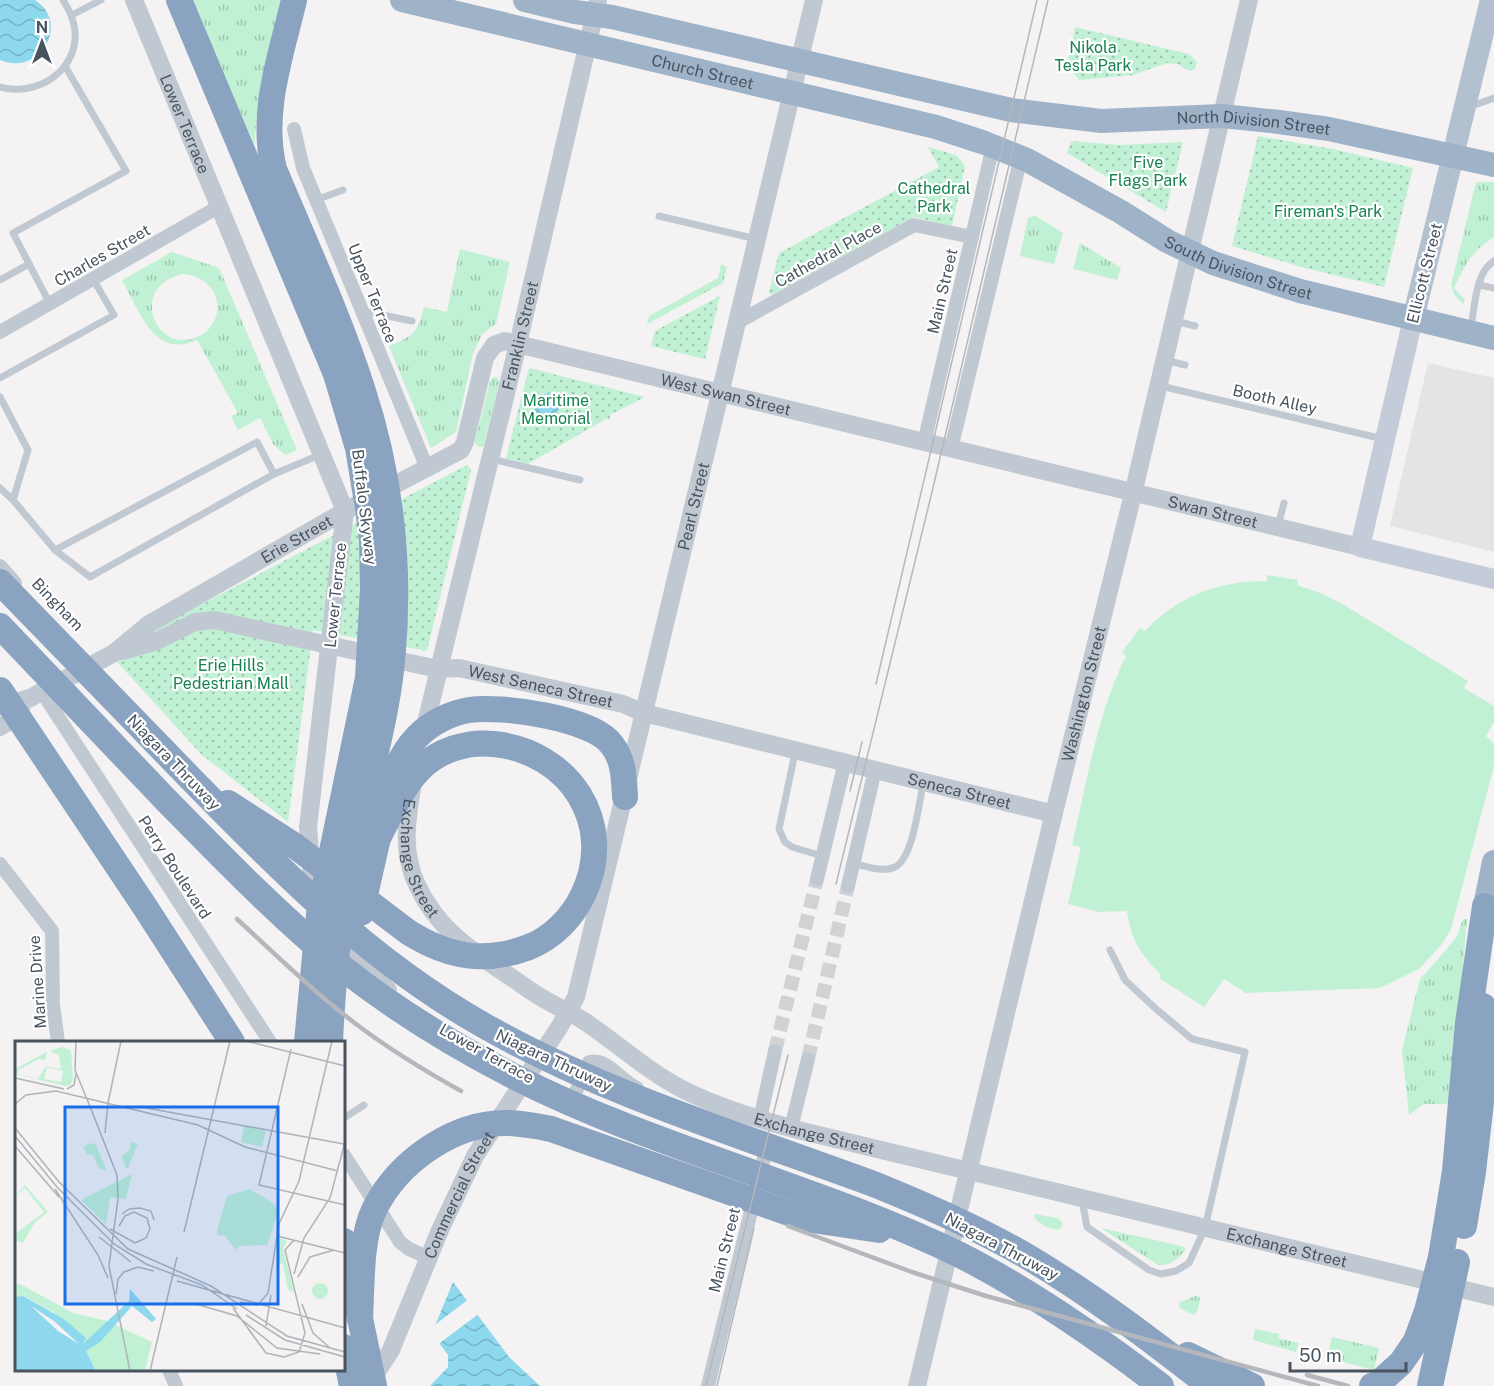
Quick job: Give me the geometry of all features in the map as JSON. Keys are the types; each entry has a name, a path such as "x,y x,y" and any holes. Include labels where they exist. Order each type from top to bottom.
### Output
{"highway":[{"name":"Buffalo Skyway","path":"179,0 320,306 362,389 382,464 393,537 395,602 388,689 344,900 330,1041"},
{"name":"Buffalo Skyway","path":"294,0 269,115 270,150 274,169 320,306 336,374 358,448 372,540 373,588 368,678 319,914 307,1041"},
{"name":"Church Street","path":"402,0 453,9 587,44 936,128 1005,151"},
{"name":"Church Street","path":"525,0 575,12 596,7 800,61 1011,110"},
{"name":"North Division Street","path":"1011,110 1101,121 1222,116 1329,129 1494,165"},
{"name":"South Division Street","path":"1005,151 1070,183 1189,253 1274,283 1494,338"},
{"name":"Niagara Thruway","path":"0,582 298,888 400,972 481,1024 535,1054 601,1084 912,1199 1028,1257 1138,1330 1210,1386"},
{"name":"Niagara Thruway","path":"0,626 212,848 249,883 341,966 415,1018 514,1076 570,1102 630,1127 851,1208 961,1256 1075,1324 1157,1384"},
{"path":"0,690 231,1041"},
{"path":"331,1017 358,924 385,802 394,773 400,760 418,735 430,725 468,710 498,709 574,723 600,733 612,744 624,773 625,797"},
{"path":"192,780 295,846 408,932 428,945 448,952 491,957 533,946 550,936 564,923 579,903 588,884 594,859 594,832 587,809 572,784 552,765 530,752 509,746 482,743 461,746 446,752 421,768 404,788 377,840"},
{"path":"1372,1386 1380,1382 1401,1363 1416,1341 1427,1311 1441,1257 1455,1172 1468,1023 1481,943 1490,908 1494,862"},
{"path":"1430,1386 1470,1194 1485,1067 1481,943"},
{"path":"360,1319 365,1251 374,1211 397,1176 415,1158 454,1135 480,1126 509,1123 551,1129 806,1219 912,1234"},
{"path":"345,1246 374,1386"},
{"path":"1138,1330 1252,1386"},
{"path":"345,1352 352,1386"}],"main road":[{"name":"Ellicott Street","path":"1360,547 1491,0"},
{"name":"Swan Street","path":"1360,547 1494,579"}],"street":[{"name":"Lower Terrace","path":"134,0 345,511 308,827 312,877 319,901 336,933 356,959 387,989 435,1025 527,1076 574,1096 632,1119 705,1139 711,1116 632,1086 603,1063 596,1061 589,1062 574,1096"},
{"name":"Pearl Street","path":"569,1012 576,997 625,797 814,0"},
{"name":"Washington Street","path":"917,1386 1133,494 1249,0"},
{"name":"Franklin Street","path":"438,669 518,344 596,7"},
{"name":"Upper Terrace","path":"294,129 303,168 427,468"},
{"path":"951,449 1005,151"},
{"name":"Main Street","path":"928,444 972,237 1005,151"},
{"name":"Charles Street","path":"0,332 220,206"},
{"name":"Cathedral Place","path":"738,322 914,225 972,237"},
{"path":"489,458 461,450 465,442 485,358 494,345 506,341 518,344"},
{"name":"West Swan Street","path":"518,344 928,444"},
{"name":"Swan Street","path":"928,444 1360,547"},
{"name":"Erie Street","path":"0,706 36,695 114,653 149,624 345,511 461,450"},
{"name":"Bingham","path":"0,566 93,664"},
{"name":"Erie Street","path":"114,653 157,641 195,622 214,620"},
{"name":"West Seneca Street","path":"214,620 438,669 459,668 623,704 644,713 870,769"},
{"name":"Exchange Street","path":"438,669 406,823 407,849 416,884 429,908 444,928 468,948 543,999 584,1021 664,1079 722,1107 776,1124 1494,1297"},
{"name":"Erie Street","path":"0,727 36,695"},
{"name":"Perry Boulevard","path":"36,695 53,710 269,1041"},
{"path":"817,879 845,762"},
{"path":"848,886 870,769"},
{"name":"Seneca Street","path":"870,769 1054,814"},
{"name":"Marine Drive","path":"0,864 52,931 53,1005 58,1041"},
{"name":"Commercial Street","path":"366,1386 391,1350 475,1156 569,1012"},
{"name":"Main Street","path":"717,1386 776,1124 775,1052"},
{"name":"Main Street","path":"708,1386 776,1124 808,1059"},
{"path":"345,1157 400,1242 429,1258"},
{"path":"170,1371 176,1386"}],"lane":[{"path":"0,87 20,91 37,87 53,79 65,66 73,50 75,32 72,15 63,0"},
{"path":"72,15 100,0"},
{"path":"50,304 13,233 126,171 65,66"},
{"path":"1464,109 1494,98"},
{"path":"316,200 343,190"},
{"path":"659,216 758,239"},
{"path":"1470,332 1479,285 1487,266 1494,261"},
{"path":"0,280 29,264"},
{"path":"0,378 114,315 93,279"},
{"path":"1479,285 1494,288"},
{"path":"363,311 412,321"},
{"path":"1173,320 1195,326"},
{"path":"1164,360 1185,365"},
{"name":"Booth Alley","path":"1158,385 1385,439"},
{"path":"0,397 28,450 13,500"},
{"path":"55,550 257,442 274,474"},
{"path":"0,488 55,550 90,577 274,474 322,454"},
{"path":"489,458 580,480"},
{"path":"1278,528 1284,502"},
{"path":"796,750 779,829 785,842 792,847 822,856"},
{"path":"854,863 882,869 894,868 902,862 908,850 924,782"},
{"path":"1082,1198 1087,1227 1149,1270 1161,1274 1176,1271 1189,1263 1205,1228 1245,1052 1192,1039 1156,1010 1125,980 1110,950"},
{"path":"345,1117 364,1105"}],"shaded area":[{"path":"1428,363 1494,378 1494,552 1390,526"}],"green space":[{"path":"190,0 282,0 258,107 255,145"},
{"name":"Nikola Tesla Park","path":"1075,27 1189,54 1197,62 1195,69 1190,71 1177,64 1167,63 1133,75 1079,80 1067,65"},
{"name":"Fireman's Park","path":"1258,136 1333,149 1413,168 1384,287 1305,268 1232,246"},
{"name":"Five Flags Park","path":"1071,141 1120,145 1183,142 1166,212 1067,153"},
{"name":"Cathedral Park","path":"928,147 956,155 965,166 952,226 914,217 772,295 769,292 779,253 939,167"},
{"path":"1476,182 1494,182 1494,237 1479,248 1470,259 1454,288 1465,300 1463,304 1454,294 1451,285"},
{"path":"1034,215 1063,233 1054,264 1020,256 1028,218"},
{"path":"1080,243 1121,268 1117,280 1073,269"},
{"path":"460,249 510,262 496,324 482,334 473,354 456,432 431,448 389,346 409,336 417,328 424,307 447,312"},
{"path":"172,252 219,268 297,450 285,455 273,444 260,418 238,430 231,416 238,413 197,340 182,344 170,343 159,338 142,317 122,280","holes":["183,274 204,281 213,291 218,305 217,313 209,329 201,335 186,340 172,338 161,330 154,319 152,306 155,293 165,281"]},
{"path":"721,264 727,267 723,283 647,324 649,316 718,278"},
{"path":"720,296 705,359 651,346 655,331"},
{"name":"Maritime Memorial","path":"529,368 645,397 610,415 610,420 606,419 528,464 506,458"},
{"path":"497,377 499,383 484,444 483,447 479,447 475,441 490,381"},
{"name":"Erie Hills Pedestrian Mall","path":"467,465 471,470 427,651 313,630 288,822 202,755 109,653"},
{"path":"1267,575 1298,580 1297,585 1323,594 1344,605 1468,681 1464,688 1494,706 1494,722 1486,736 1494,744 1494,766 1451,929 1442,944 1419,969 1380,988 1246,993 1224,979 1204,1007 1159,978 1161,975 1134,939 1127,911 1099,912 1068,904 1081,847 1072,845 1100,725 1107,701 1126,656 1122,652 1140,628 1145,631 1171,608 1185,600 1232,584 1267,581"},
{"path":"1463,919 1467,919 1451,1104 1424,1104 1409,1115 1402,1050 1420,979 1457,936"},
{"path":"1036,1214 1057,1218 1062,1222 1062,1227 1058,1230 1046,1227 1035,1219"},
{"path":"1101,1228 1186,1249 1174,1261 1158,1265"},
{"path":"1199,1296 1200,1301 1194,1315 1179,1308 1180,1302"},
{"path":"1255,1329 1279,1334 1278,1338 1299,1343 1296,1352 1253,1340"},
{"path":"1332,1337 1379,1348 1374,1370 1327,1358"}],"water":[{"path":"0,0 35,0 45,10 50,21 50,34 46,45 38,55 27,61 14,63 0,60"},
{"path":"549,392 559,408 555,419 534,412 538,398"},
{"path":"453,1282 509,1357 540,1386 430,1386 448,1367 448,1355 432,1333"}],"pier":[{"path":"469,1299 480,1313 437,1345 429,1334 432,1327"}],"tunnel":[{"path":"775,1051 817,879"},
{"path":"808,1059 848,886"}],"tram line":[{"path":"876,684 1037,0"},
{"path":"836,884 931,496 1048,0"},
{"path":"850,791 862,742"},
{"path":"706,1386 788,1055"},
{"path":"717,1386 754,1228"}],"railway":[{"path":"237,919 340,1012 407,1059 461,1091"},
{"path":"788,1226 912,1272 986,1296 1318,1386"},
{"path":"1307,1375 1348,1386"}]}
